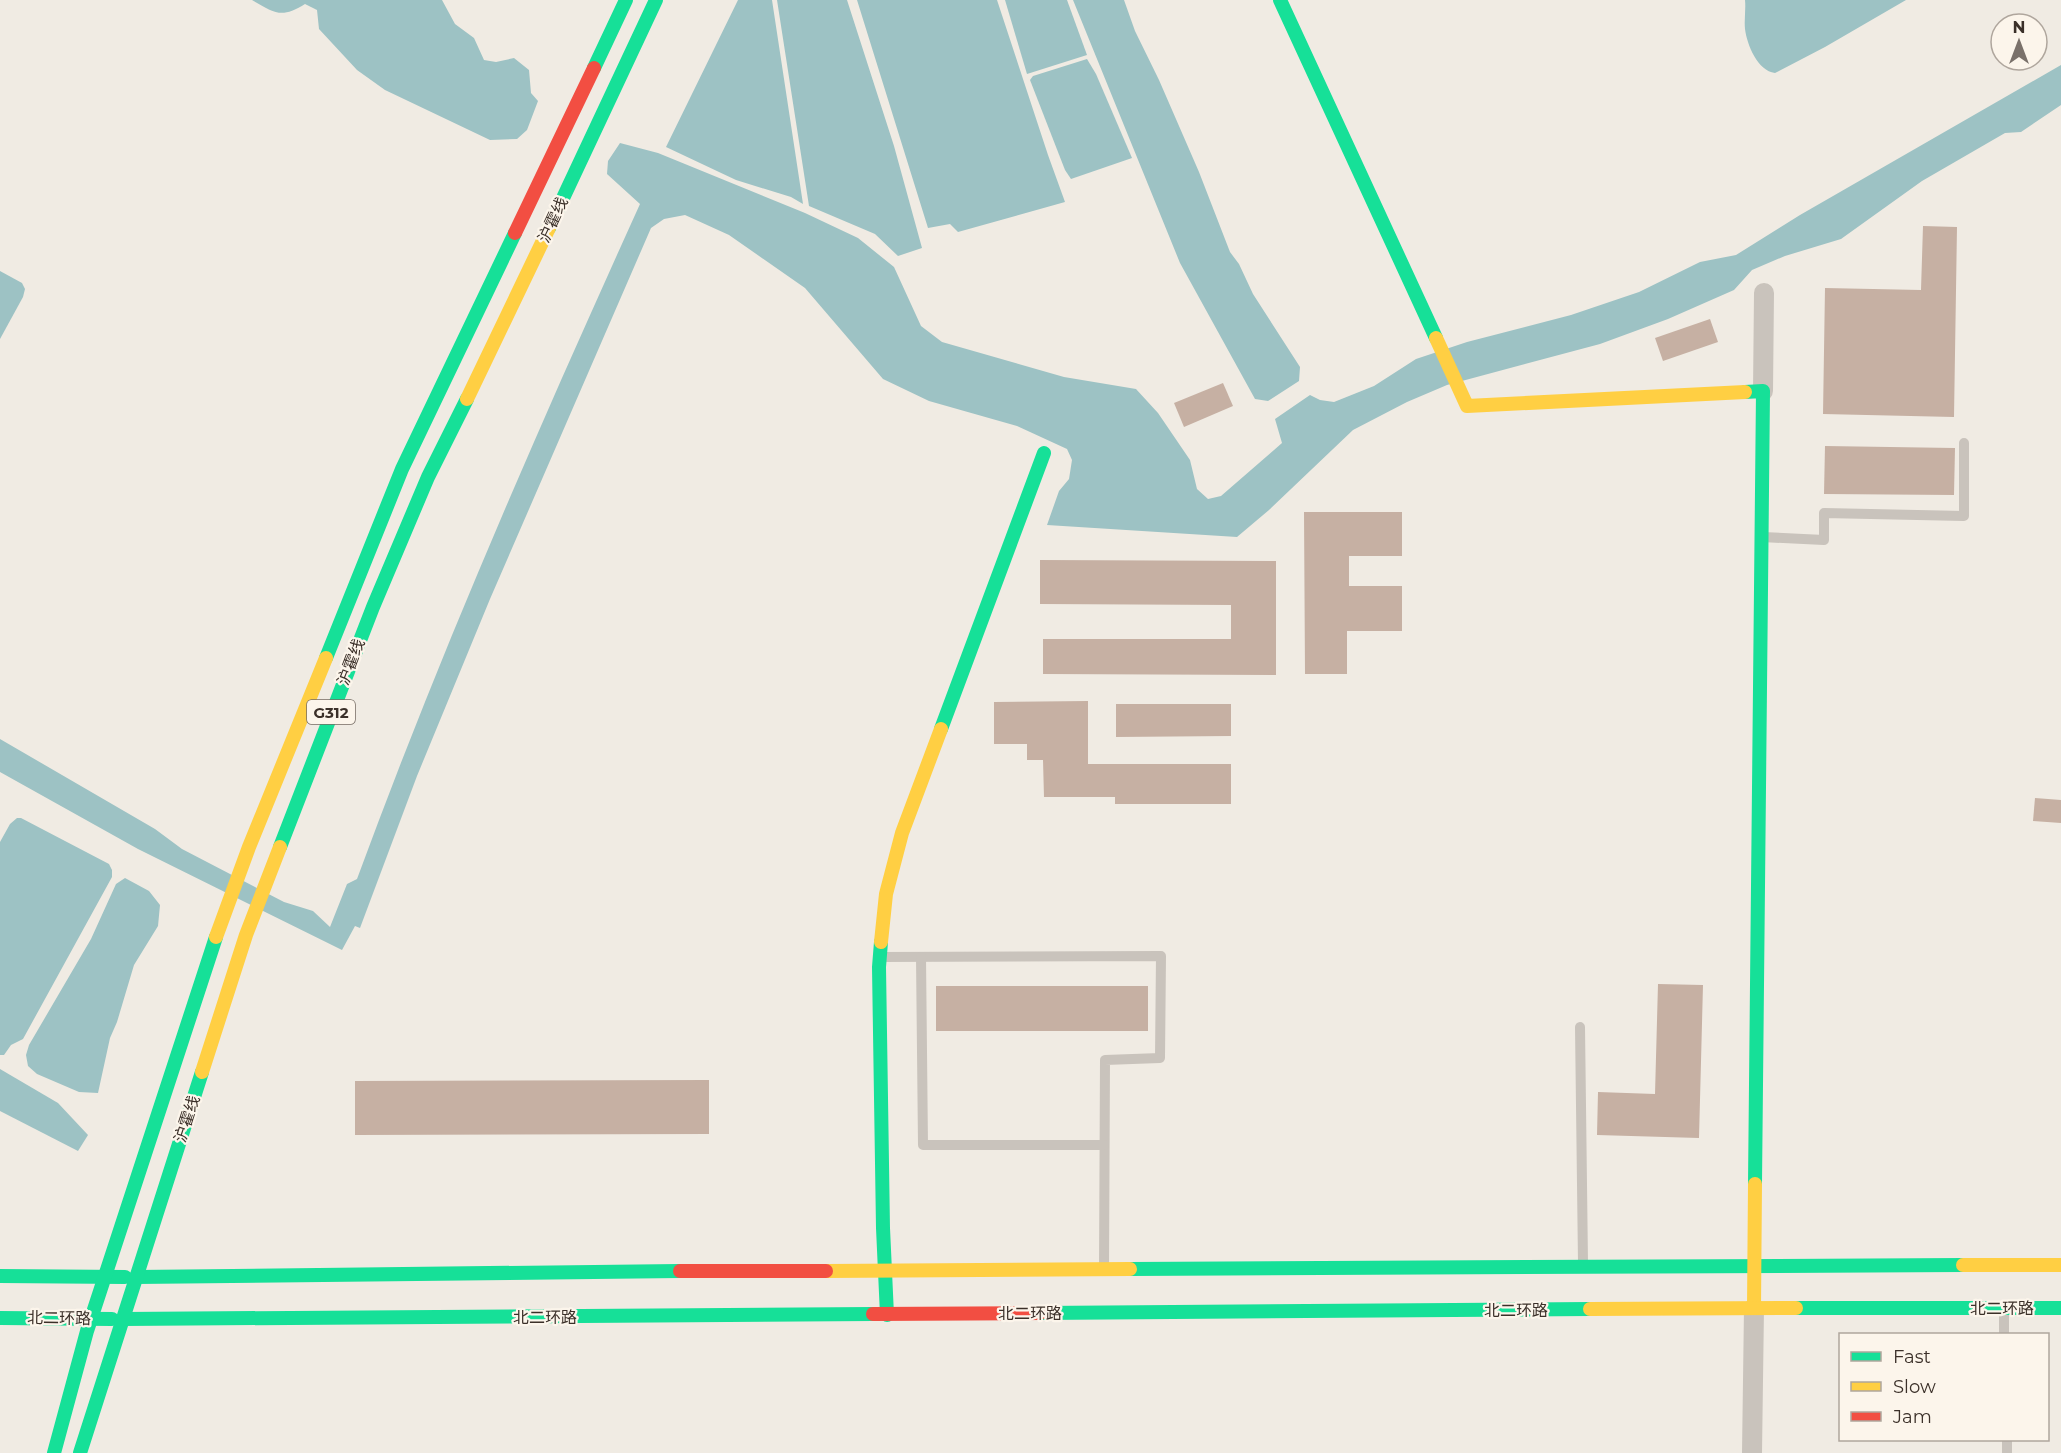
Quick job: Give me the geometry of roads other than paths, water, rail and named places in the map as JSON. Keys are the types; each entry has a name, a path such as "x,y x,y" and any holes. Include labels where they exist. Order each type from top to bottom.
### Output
{"main road":[{"name":"沪霍线","path":"54,1453 91,1319 221,923 249,847 402,469 626,0"},
{"name":"沪霍线","path":"80,1453 246,935 373,607 428,477 484,365 656,0"},
{"path":"1280,0 1467,406 1763,391 1754,1308"},
{"path":"887,1315 883,1228 880,957 886,894 902,834 1044,453"},
{"path":"0,1276 2061,1265"},
{"name":"北二环路","path":"0,1318 2061,1308"}],"street":[{"path":"1763,391 1764,293"},
{"path":"1752,1453 1754,1308"}],"lane":[{"path":"1762,537 1824,540 1824,513 1964,516 1964,443"},
{"path":"880,957 1161,956 1160,1058 1105,1060 1104,1269"},
{"path":"921,957 923,1145 1104,1145"},
{"path":"1580,1027 1583,1267"},
{"path":"2004,1308 2004,1333"}],"water":[{"path":"252,0 442,0 455,24 474,38 484,60 496,62 514,58 529,70 531,93 538,101 527,130 517,139 490,140 385,90 357,70 319,29 317,10 305,4 284,13 273,11"},
{"path":"738,0 772,0 803,204 791,197 736,180 666,147"},
{"path":"777,0 847,0 894,146 922,248 898,256 875,234 809,206"},
{"path":"857,0 997,0 1065,202 958,232 950,224 928,228"},
{"path":"1005,0 1067,0 1087,55 1027,74"},
{"path":"1073,0 1124,0 1135,31 1199,172 1230,252 1239,264 1253,294 1300,367 1299,381 1268,401 1255,399 1180,263"},
{"path":"1745,0 1906,0 1775,73 1763,68 1748,42 1745,29"},
{"path":"1087,59 1096,74 1132,158 1071,179 1065,170 1030,80 1033,76"},
{"path":"2061,65 2061,105 2021,132 2005,133 1922,181 1841,239 1785,256 1752,270 1734,290 1668,319 1600,344 1447,385 1407,402 1353,430 1269,510 1237,537 1047,525 1059,491 1069,479 1072,460 1067,449 1017,426 929,401 883,379 805,288 729,235 685,215 664,219 651,228 490,599 417,776 360,928 355,926 342,950 138,849 0,772 0,739 155,829 182,849 284,902 313,911 330,927 347,884 357,879 422,708 492,539 640,204 607,174 608,161 620,143 658,153 805,213 858,238 894,267 921,326 942,342 1064,377 1136,389 1158,413 1190,460 1197,489 1208,499 1221,496 1282,443 1275,419 1310,395 1320,400 1334,402 1374,386 1416,359 1467,342 1571,315 1639,292 1700,262 1736,255 1800,215"},
{"path":"0,271 22,283 25,289 0,339"},
{"path":"17,818 109,864 112,877 23,1039 11,1045 4,1055 0,1055 0,842 10,824"},
{"path":"125,878 149,891 160,905 158,926 134,965 110,1038 98,1093 79,1092 37,1074 28,1066 26,1055 29,1045 91,939 116,884"},
{"path":"0,1069 58,1103 88,1135 78,1151 0,1111"}]}
